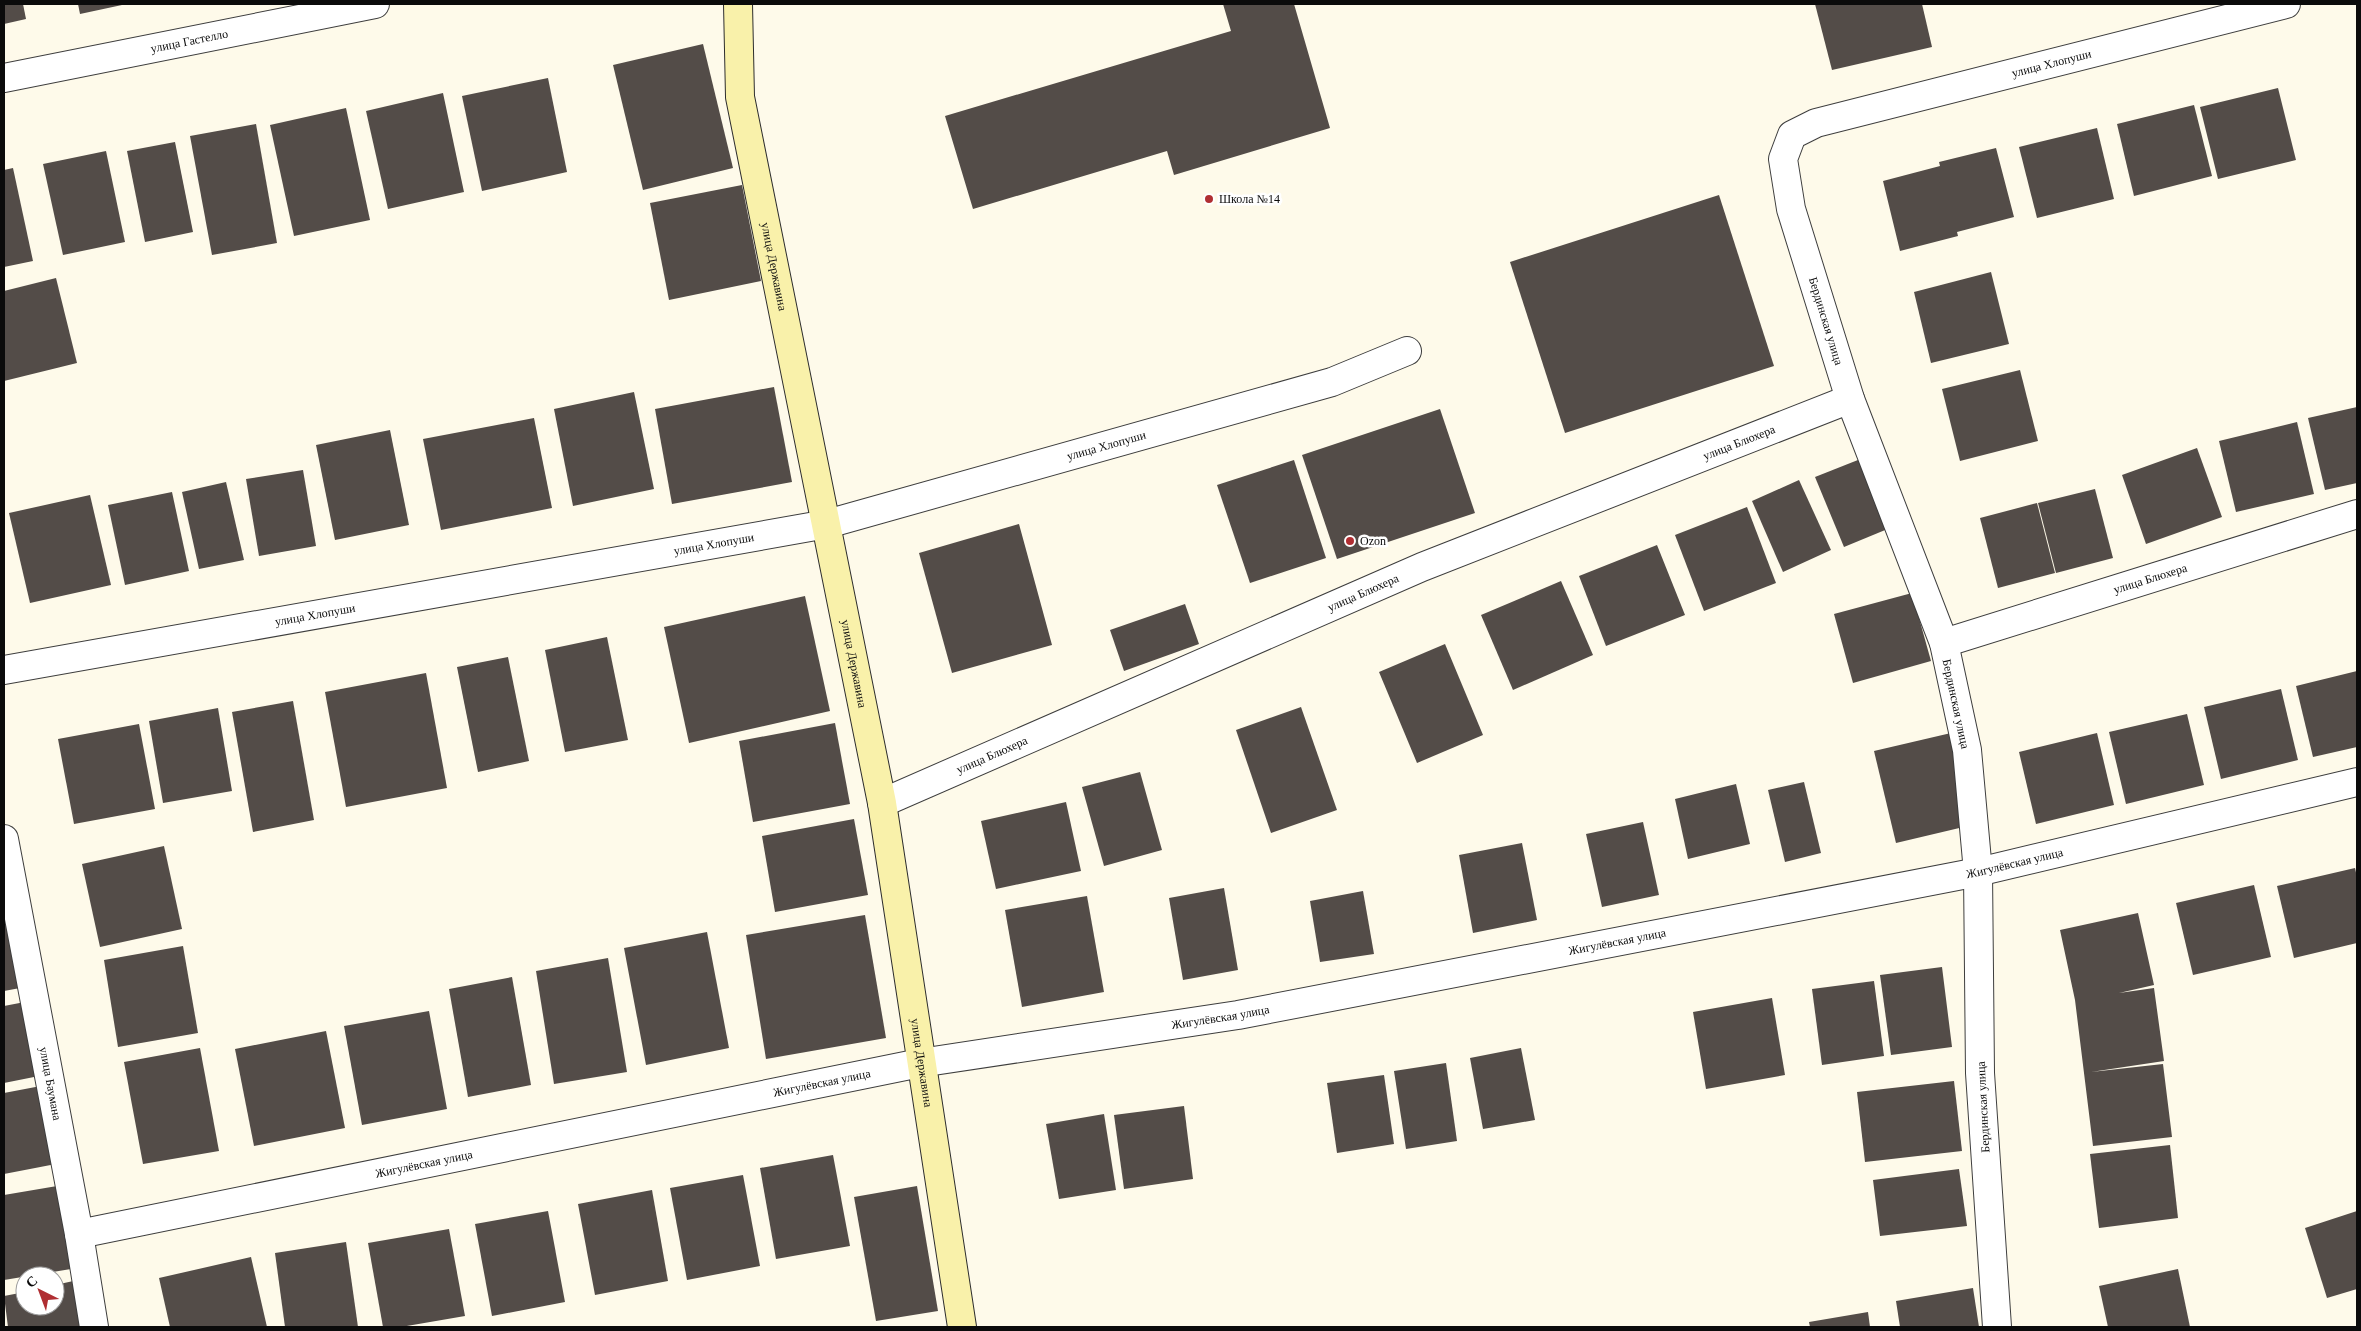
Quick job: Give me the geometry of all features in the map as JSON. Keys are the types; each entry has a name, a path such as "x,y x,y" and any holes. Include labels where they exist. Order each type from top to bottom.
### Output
{"street":[{"name":"улица Гастелло","path":"4,78 376,4"},
{"name":"улица Державина","path":"738,4 740,97 882,803 920,1063 962,1327"},
{"name":"улица Хлопуши","path":"1816,123 2286,4"},
{"name":"Бердинская улица","path":"1816,123 1792,135 1783,159 1791,210 1850,399 1944,643 1967,750 1978,872 1980,1073 1997,1327"},
{"name":"улица Хлопуши","path":"4,670 827,524 1332,382 1408,351"},
{"name":"улица Блюхера","path":"882,803 1422,567 1850,399"},
{"name":"улица Блюхера","path":"1944,643 2357,514"},
{"name":"Жигулёвская улица","path":"79,1234 920,1063 1238,1016 1978,872 2357,782"},
{"name":"улица Баумана","path":"4,839 79,1234 94,1327"}],"building":[{"path":"4,4 23,4 26,19 4,24"},
{"path":"78,4 122,4 122,5 80,14"},
{"path":"1223,4 1294,4 1330,128 1174,175 1167,151 973,209 945,116 1231,31"},
{"path":"1815,4 1922,4 1932,47 1832,70"},
{"path":"703,44 733,168 643,190 613,65"},
{"path":"548,78 567,172 482,191 462,96"},
{"path":"2278,88 2296,160 2218,179 2200,107"},
{"path":"443,93 464,192 388,209 366,111"},
{"path":"2194,105 2212,176 2134,196 2117,124"},
{"path":"346,108 370,220 294,236 270,125"},
{"path":"256,124 277,243 212,255 190,136"},
{"path":"2097,128 2114,199 2037,218 2019,147"},
{"path":"175,142 193,232 145,242 127,151"},
{"path":"1996,148 2014,217 1957,232 1958,236 1900,251 1883,181 1940,166 1939,162"},
{"path":"106,151 125,242 63,255 43,164"},
{"path":"13,168 33,261 4,267 4,170"},
{"path":"742,185 761,281 669,300 650,203"},
{"path":"1719,195 1774,366 1565,433 1510,262"},
{"path":"1991,272 2009,344 1931,363 1914,292"},
{"path":"56,278 77,363 4,381 4,291"},
{"path":"2020,370 2038,441 1960,461 1942,389"},
{"path":"774,387 792,482 672,504 655,409"},
{"path":"634,392 654,489 573,506 554,409"},
{"path":"2357,407 2357,483 2325,490 2308,418"},
{"path":"1440,409 1475,513 1337,559 1302,455"},
{"path":"534,418 552,508 441,530 423,439"},
{"path":"2297,422 2314,494 2236,512 2219,441"},
{"path":"390,430 409,525 335,540 316,445"},
{"path":"2197,448 2222,517 2146,544 2122,475"},
{"path":"1863,458 1890,528 1844,547 1815,477"},
{"path":"1294,460 1326,558 1250,583 1217,485"},
{"path":"303,470 316,546 259,556 246,479"},
{"path":"1799,480 1831,550 1783,572 1752,501"},
{"path":"226,482 244,560 199,569 182,492"},
{"path":"2095,489 2113,558 2056,573 2038,503"},
{"path":"172,492 189,571 125,585 108,505"},
{"path":"90,495 111,585 30,603 9,513"},
{"path":"2037,503 2055,573 1998,588 1980,518"},
{"path":"1747,507 1776,583 1704,611 1675,535"},
{"path":"1019,524 1052,645 952,673 919,553"},
{"path":"1657,545 1685,615 1606,646 1579,576"},
{"path":"1561,581 1593,655 1513,690 1481,615"},
{"path":"1912,593 1931,661 1853,683 1834,614"},
{"path":"805,596 830,711 689,743 664,627"},
{"path":"1185,604 1199,644 1124,671 1110,630"},
{"path":"607,637 628,740 565,752 545,650"},
{"path":"1445,644 1483,735 1417,763 1379,672"},
{"path":"508,657 529,761 478,772 457,667"},
{"path":"2357,671 2357,747 2313,757 2296,686"},
{"path":"426,673 447,788 346,807 325,692"},
{"path":"2281,689 2298,760 2221,779 2204,707"},
{"path":"293,701 314,820 253,832 232,712"},
{"path":"1301,707 1337,810 1271,833 1236,730"},
{"path":"218,708 232,791 163,803 149,721"},
{"path":"2187,714 2204,785 2126,804 2109,732"},
{"path":"835,723 850,804 753,822 739,741"},
{"path":"139,724 155,809 74,824 58,739"},
{"path":"1951,733 1972,825 1896,843 1874,751"},
{"path":"2097,733 2114,805 2036,824 2019,752"},
{"path":"1140,772 1162,850 1104,866 1082,787"},
{"path":"1804,782 1821,853 1785,862 1768,790"},
{"path":"1736,784 1750,844 1688,859 1675,799"},
{"path":"1066,802 1081,871 996,889 981,821"},
{"path":"854,819 868,895 775,912 762,836"},
{"path":"1643,822 1659,895 1602,907 1586,834"},
{"path":"1522,843 1537,920 1473,933 1459,855"},
{"path":"164,846 182,929 100,947 82,864"},
{"path":"2355,868 2357,877 2357,943 2294,958 2277,886"},
{"path":"2254,885 2271,957 2193,975 2176,903"},
{"path":"1224,888 1238,970 1183,980 1169,898"},
{"path":"1363,891 1374,954 1320,962 1310,901"},
{"path":"4,894 31,986 4,991"},
{"path":"1087,896 1104,992 1022,1007 1005,910"},
{"path":"2138,913 2154,985 2119,993 2154,988 2164,1061 2091,1072 2163,1064 2172,1137 2093,1146 2075,1000 2060,930"},
{"path":"865,915 886,1038 766,1059 746,935"},
{"path":"707,932 729,1048 646,1065 624,948"},
{"path":"183,946 198,1033 118,1047 104,960"},
{"path":"608,958 627,1072 554,1084 536,971"},
{"path":"1942,967 1952,1047 1891,1055 1880,975"},
{"path":"512,977 531,1085 468,1097 449,989"},
{"path":"1874,981 1884,1056 1822,1065 1812,989"},
{"path":"1772,998 1785,1075 1706,1089 1693,1012"},
{"path":"30,1001 44,1075 4,1083 4,1006"},
{"path":"429,1011 447,1109 362,1125 344,1026"},
{"path":"326,1031 345,1128 254,1146 235,1049"},
{"path":"200,1048 219,1151 143,1164 124,1062"},
{"path":"1521,1048 1535,1120 1483,1129 1470,1058"},
{"path":"1446,1063 1457,1141 1406,1149 1394,1071"},
{"path":"1384,1075 1394,1144 1337,1153 1327,1083"},
{"path":"1954,1081 1962,1151 1865,1162 1857,1092"},
{"path":"46,1085 61,1163 4,1174 4,1093"},
{"path":"1184,1106 1193,1179 1124,1189 1114,1115"},
{"path":"1104,1114 1116,1190 1059,1199 1046,1124"},
{"path":"2170,1145 2178,1218 2099,1228 2090,1154"},
{"path":"833,1155 850,1246 776,1259 760,1168"},
{"path":"1959,1169 1967,1226 1880,1236 1873,1180"},
{"path":"743,1175 760,1266 687,1280 670,1188"},
{"path":"63,1185 77,1268 65,1270 65,1266 15,1266 15,1278 4,1280 4,1195"},
{"path":"917,1186 938,1311 876,1321 854,1197"},
{"path":"652,1190 668,1281 595,1295 578,1204"},
{"path":"548,1211 565,1302 492,1316 475,1224"},
{"path":"2357,1211 2357,1289 2327,1298 2305,1228"},
{"path":"449,1229 465,1316 401,1327 383,1327 368,1243"},
{"path":"346,1242 358,1327 285,1327 275,1253"},
{"path":"251,1257 267,1327 170,1327 159,1278"},
{"path":"2178,1269 2190,1327 2108,1327 2099,1286"},
{"path":"78,1280 88,1327 8,1327 4,1296 15,1294 15,1316 65,1316 65,1283"},
{"path":"1973,1288 1979,1327 1900,1327 1896,1301"},
{"path":"1868,1312 1870,1327 1810,1327 1809,1322"}],"place":[{"name":"Школа №14","path":"1209,199"},
{"name":"Ozon","path":"1350,541"}]}
